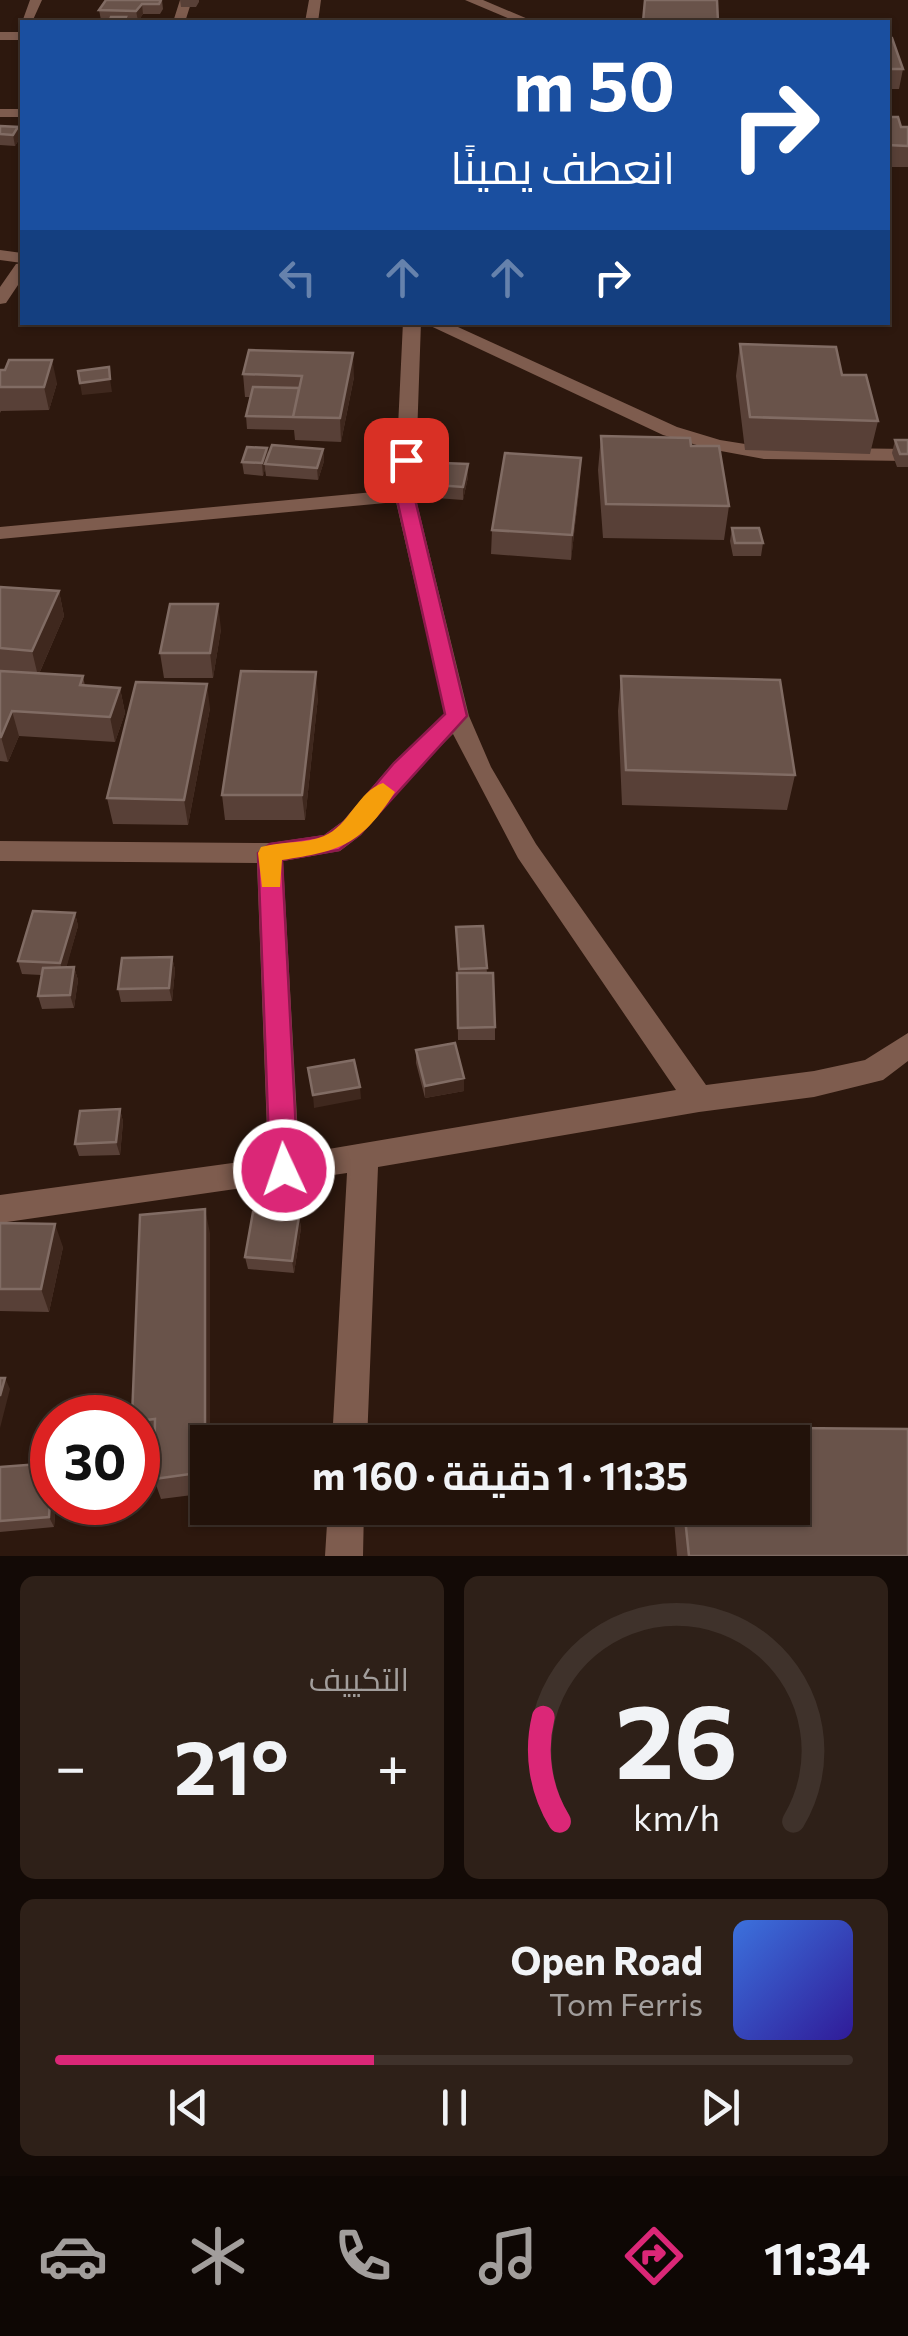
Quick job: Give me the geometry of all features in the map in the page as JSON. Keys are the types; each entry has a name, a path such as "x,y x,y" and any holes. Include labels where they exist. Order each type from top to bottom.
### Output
{"street":[{"path":"471,0 523,20"},
{"path":"0,299 20,271"},
{"path":"412,325 405,495 456,716 479,767 527,851 699,1100"},
{"path":"438,325 670,431 717,446 783,454 908,455"},
{"path":"0,533 405,495"},
{"path":"0,851 270,853 331,844 352,828 402,769 456,716"},
{"path":"270,853 284,1170"},
{"path":"0,1209 284,1170 814,1084 873,1070 908,1045"},
{"path":"350,1425 364,1156"},
{"path":"344,1556 345,1525"}],"building":[{"path":"106,0 161,0 159,4 142,4 136,11 99,10"},
{"path":"645,0 717,0 718,20 643,20"},
{"path":"890,38 892,38 903,69 890,69"},
{"path":"890,117 898,117 901,127 908,127 908,146 890,145"},
{"path":"0,126 18,127 13,135 0,134"},
{"path":"740,344 836,347 842,375 866,375 878,421 750,417"},
{"path":"249,350 353,353 340,418 293,417 302,376 243,374"},
{"path":"9,360 52,360 44,387 0,387 0,370 5,370"},
{"path":"109,367 110,379 80,383 78,371"},
{"path":"253,387 299,388 293,417 246,416"},
{"path":"601,436 690,438 691,446 719,446 729,506 606,504"},
{"path":"895,440 908,440 908,454 900,454"},
{"path":"272,445 323,449 317,468 265,464"},
{"path":"247,447 267,448 262,463 242,462"},
{"path":"505,453 581,458 572,535 492,530"},
{"path":"442,463 468,464 463,487 436,485"},
{"path":"732,528 759,528 763,543 735,543"},
{"path":"0,587 59,591 32,651 0,648"},
{"path":"170,604 218,604 210,653 160,653"},
{"path":"0,671 83,676 80,685 120,688 110,717 12,711 0,737"},
{"path":"241,671 316,672 302,795 222,795"},
{"path":"621,676 780,680 795,775 626,770"},
{"path":"136,682 207,684 184,800 107,798"},
{"path":"33,911 75,913 60,963 18,961"},
{"path":"483,926 487,968 459,969 456,927"},
{"path":"172,957 169,988 118,989 122,958"},
{"path":"74,967 70,995 38,996 43,968"},
{"path":"457,973 493,973 495,1027 458,1028"},
{"path":"455,1043 464,1078 425,1086 416,1050"},
{"path":"354,1060 360,1087 313,1095 308,1068"},
{"path":"120,1109 116,1142 75,1144 80,1111"},
{"path":"205,1209 205,1425 190,1425 190,1474 160,1478 160,1395 133,1395 140,1215"},
{"path":"253,1212 299,1216 292,1261 245,1257"},
{"path":"0,1223 55,1224 41,1289 0,1289"},
{"path":"810,1428 908,1429 908,1556 689,1556 686,1525 810,1525"},
{"path":"30,1465 30,1519 0,1521 0,1467"}],"slow traffic":[{"path":"271,881 270,853 331,844 352,828 383,792"}],"route":[{"path":"284,1170 270,853 331,844 352,828 402,769 456,716 405,495 406,460"}]}
